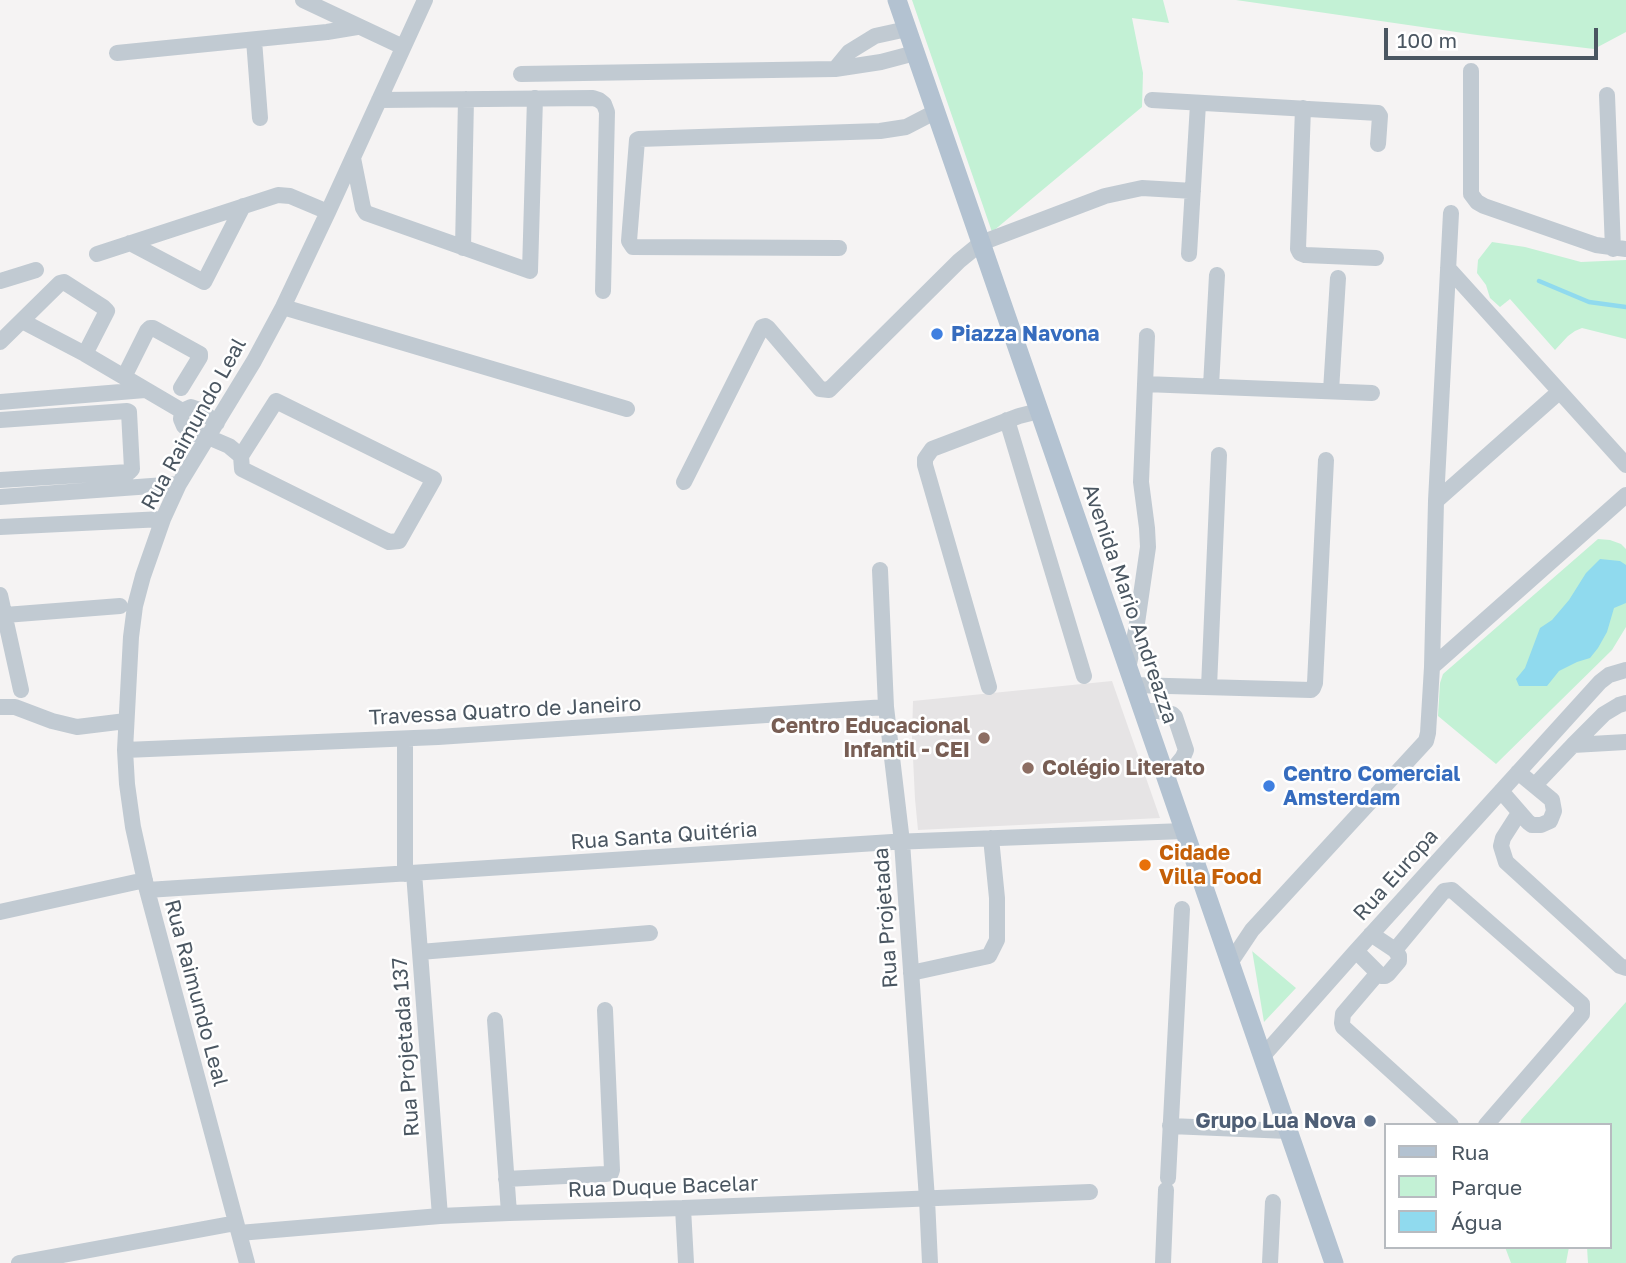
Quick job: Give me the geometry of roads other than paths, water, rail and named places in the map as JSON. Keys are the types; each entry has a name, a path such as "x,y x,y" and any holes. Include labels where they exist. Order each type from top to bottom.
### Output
{"main road":[{"name":"Avenida Mario Andreazza","path":"897,0 1334,1263"}],"street":[{"path":"303,0 402,47"},
{"name":"Rua Raimundo Leal","path":"247,1263 146,885 134,827 125,750 135,606 163,519 179,484 283,307 425,0"},
{"path":"117,53 357,27"},
{"path":"835,69 849,52 875,36 907,29"},
{"path":"254,40 260,118"},
{"path":"521,74 835,69 881,62 915,53"},
{"path":"1471,71 1471,194 1477,202 1596,245 1620,249 1607,95"},
{"path":"353,158 366,213 530,271 535,98"},
{"path":"379,100 593,98 604,104 607,112 603,291"},
{"path":"463,248 466,99"},
{"path":"1152,100 1378,113 1378,144"},
{"path":"1189,254 1198,104"},
{"path":"1303,108 1298,249 1305,255 1376,258"},
{"path":"839,248 633,247 629,241 637,140 880,131 906,127 935,112"},
{"path":"684,482 762,327 768,328 820,389 829,390 959,261 981,243 1105,196 1142,188 1193,191"},
{"path":"97,254 283,194 328,212"},
{"path":"130,243 204,282 243,206"},
{"path":"1230,963 1252,930 1423,746 1428,733 1436,500 1451,213"},
{"path":"1448,268 1626,465"},
{"path":"0,281 36,270"},
{"path":"1211,386 1217,275"},
{"path":"1331,391 1338,278"},
{"path":"0,342 60,283 66,283 107,311 85,354"},
{"path":"283,307 627,409"},
{"path":"22,321 85,354 182,411"},
{"path":"124,377 147,331 153,328 200,354 181,388"},
{"path":"1147,336 1141,482 1148,547 1131,677 1209,687 1313,688 1326,460"},
{"path":"1145,384 1372,393"},
{"path":"0,402 145,390"},
{"path":"1436,500 1559,392"},
{"path":"182,411 191,407 200,410 213,430 241,456 242,469 389,542 399,541 434,479 276,401 241,456"},
{"path":"0,420 127,411 132,469 129,472 0,480"},
{"path":"182,411 184,426 192,433 213,430"},
{"path":"989,687 925,459 932,449 1007,420 1039,411"},
{"path":"1007,420 1084,676"},
{"path":"1209,687 1219,455"},
{"path":"0,497 179,484"},
{"path":"1432,667 1626,495"},
{"path":"0,527 163,519"},
{"name":"Rua Projetada","path":"880,570 886,707 902,842 928,1199 930,1263"},
{"path":"0,595 21,690"},
{"path":"5,615 120,606"},
{"name":"Rua Europa","path":"1262,1057 1367,962 1510,802 1600,682 1609,675 1626,670"},
{"path":"1510,802 1528,822 1537,826 1550,821 1553,816 1552,800 1527,779 1573,745 1604,714 1626,703"},
{"path":"0,707 15,708 77,727 126,721"},
{"name":"Travessa Quatro de Janeiro","path":"125,750 405,738 886,707"},
{"path":"1143,711 1158,711 1175,717 1186,750 1184,757 1166,778"},
{"name":"Rua Projetada 137","path":"405,738 410,874 420,953 440,1216"},
{"path":"1573,745 1626,742"},
{"path":"1510,802 1501,846 1506,862 1620,966 1626,968"},
{"name":"Rua Santa Quitéria","path":"0,912 146,885 410,874 902,842 1185,831"},
{"path":"911,973 989,956 997,940 997,898 991,838"},
{"path":"1449,1123 1343,1027 1342,1023 1343,1014 1367,962 1381,976 1385,976 1399,961 1399,956 1383,942 1444,891 1452,890 1583,1004 1582,1014 1488,1123"},
{"path":"1163,1263 1182,909"},
{"path":"420,953 650,933"},
{"path":"506,1179 611,1173 605,1010"},
{"path":"495,1020 509,1213"},
{"path":"1170,1126 1288,1131"},
{"name":"Rua Duque Bacelar","path":"19,1263 237,1228 509,1213 1090,1192"},
{"path":"1270,1263 1273,1202"},
{"path":"683,1208 686,1263"}],"water":[{"path":"1600,559 1620,561 1626,565 1626,603 1614,608 1607,632 1598,648 1590,658 1559,671 1547,686 1519,686 1516,679 1525,668 1540,628 1552,620 1586,573"}],"waterway":[{"path":"1539,281 1589,302 1626,307"}],"place":[{"name":"Piazza Navona","path":"937,334"},
{"name":"Centro Educacional Infantil - CEI","path":"984,738"},
{"name":"Colégio Literato","path":"1028,768"},
{"name":"Centro Comercial Amsterdam","path":"1269,786"},
{"name":"Cidade Villa Food","path":"1145,865"},
{"name":"Grupo Lua Nova","path":"1370,1121"}]}
